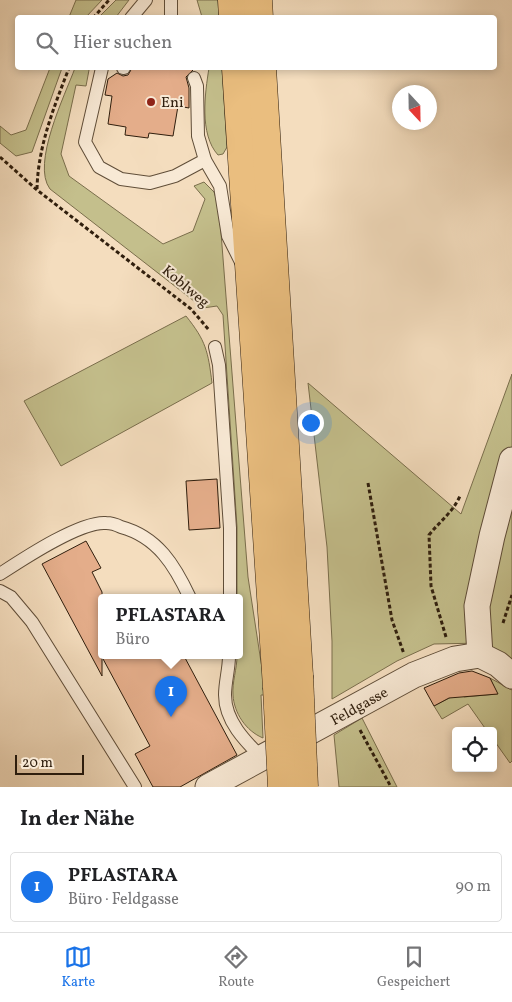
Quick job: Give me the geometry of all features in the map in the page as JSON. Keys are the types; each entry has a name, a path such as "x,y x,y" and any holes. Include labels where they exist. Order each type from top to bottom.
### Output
{"main road":[{"path":"232,0 233,15"},
{"path":"258,0 259,15"},
{"path":"236,70 248,279 288,681 304,787"},
{"path":"262,70 288,681 282,787"}],"street":[{"path":"512,460 492,536 477,606 480,655 498,664 512,676"},
{"name":"Feldgasse","path":"208,787 350,712 414,675 455,659 480,655"}],"lane":[{"path":"134,15 146,0"},
{"path":"171,15 172,0"},
{"path":"102,70 85,142 99,167 121,179 150,183 176,176 205,160"},
{"path":"194,78 197,86 198,136 205,160 220,186 228,236 248,279"},
{"path":"216,347 219,365 230,528 230,594"},
{"path":"0,574 28,555 71,532 106,522 137,531 161,549 178,573 188,594"},
{"path":"0,591 11,597 32,622 135,787"},
{"path":"222,659 229,670"},
{"path":"230,659 225,695 229,716 245,741 262,758"}],"path":[{"path":"96,15 109,0"},
{"path":"37,190 37,168 43,141 68,70"},
{"name":"Koblweg","path":"0,157 37,190 191,309 208,328 216,347"},
{"path":"368,483 392,620 403,653 414,675"},
{"path":"455,659 444,633 431,586 429,535 441,520 454,510 460,496"},
{"path":"350,712 391,787"}],"shaded area":[{"path":"76,0 102,0 88,15 70,15"},
{"path":"116,0 129,0 118,15 101,15"},
{"path":"197,0 218,0 219,15 201,15"},
{"path":"49,70 61,70 32,152 16,156 0,143 0,126 11,135 26,130"},
{"path":"74,70 89,70 86,86 76,85 61,154 69,176 163,244 193,231 205,199 194,186 204,182 214,192 219,207 248,577 266,695 261,695 263,738 251,731 242,721 238,715 233,695 237,659 243,659 243,594 237,594 237,527 223,315 217,306 203,308 50,189 45,178 44,163 58,112"},
{"path":"209,70 222,70 227,147 223,154 218,155 208,136 205,113"},
{"path":"186,316 205,347 212,383 61,466 24,401"},
{"path":"512,374 512,662 482,643 434,644 397,661 332,699 332,641 327,547 308,383 461,514"},
{"path":"490,678 512,690 512,761 510,763 497,745 497,727 484,727 468,704 442,719 434,706 461,692 464,697 497,694"},
{"path":"362,718 397,787 339,787 334,735"}],"building":[{"path":"131,70 193,70 186,77 189,88 189,108 178,106 173,136 149,133 148,138 125,135 126,127 108,124 112,96 105,95 108,79 117,73 123,76 128,75"},
{"path":"217,479 220,528 189,530 186,481"},
{"path":"86,541 101,568 92,572 102,592 102,594 98,594 98,659 102,659 102,676 42,564"},
{"path":"103,659 186,659 237,755 180,787 153,787 135,754 150,746"},
{"path":"472,671 490,678 498,694 449,698 434,706 424,688 459,673"}],"place":[{"name":"Eni","path":"151,102"},
{"name":"PFLASTARA","path":"171,717"}]}
